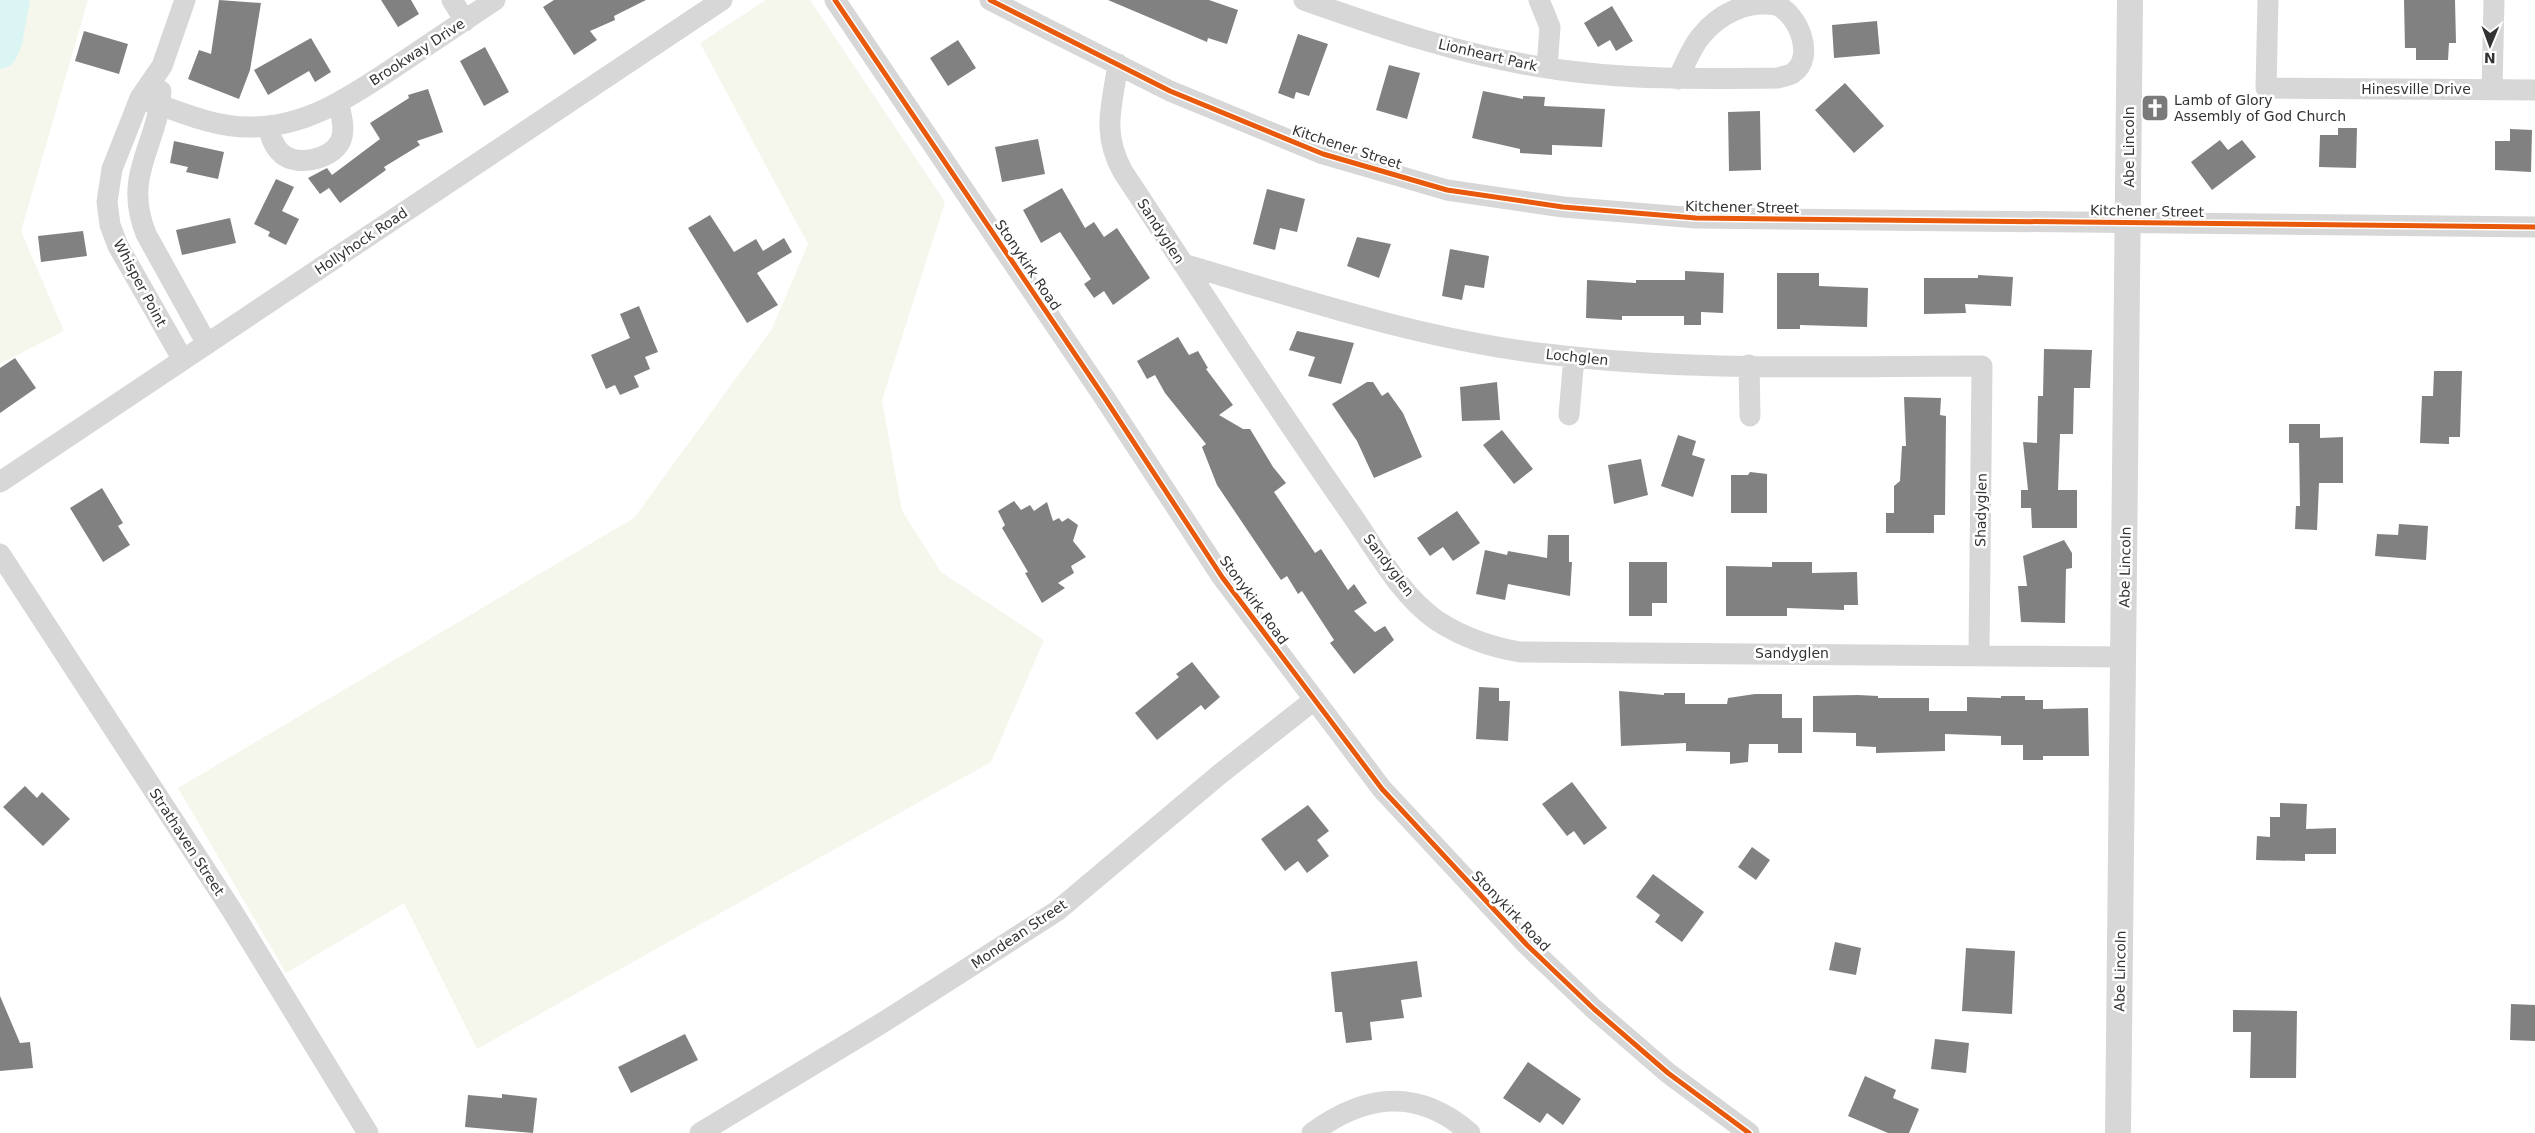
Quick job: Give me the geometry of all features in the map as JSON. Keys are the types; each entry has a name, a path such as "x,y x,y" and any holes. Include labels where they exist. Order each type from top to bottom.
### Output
{"street":[{"name":"Whisper Point","path":"183,360 118,246 110,225 108,202 112,169 140,98 162,66 185,0"},
{"path":"452,0 465,21"},
{"name":"Brookway Drive","path":"140,98 206,120 232,126 268,126 303,119 339,104 496,0"},
{"name":"Hollyhock Road","path":"0,482 722,0"},
{"name":"Stonykirk Road","path":"835,0 1104,397 1222,577 1382,789 1527,944 1594,1009 1668,1073 1749,1133"},
{"name":"Kitchener Street","path":"990,0 1170,91 1323,154 1447,190 1563,207 1696,218 2535,227"},
{"name":"Lionheart Park","path":"1304,0 1393,32 1472,53 1547,68 1678,79 1778,78 1793,73 1801,63 1803,47 1801,33 1788,14 1776,6 1756,3 1735,6 1701,35 1678,79"},
{"path":"1539,0 1550,27 1547,68"},
{"name":"Abe Lincoln","path":"2118,1133 2130,0"},
{"name":"Hinesville Drive","path":"2268,0 2266,88 2535,90"},
{"path":"2492,90 2494,0"},
{"name":"Sandyglen","path":"1118,64 1109,127 1114,155 1183,264 1323,474 1408,595 1436,619 1467,638 1502,649 1539,652 1979,654 2124,657"},
{"name":"Whisper Point","path":"162,66 160,105 139,172 136,198 138,216 207,344"},
{"path":"268,126 274,146 284,155 296,159 314,159 330,154 341,141 344,128 339,104"},
{"name":"Lochglen","path":"1183,264 1400,326 1453,338 1546,354 1626,362 1749,365 1982,366"},
{"path":"1569,415 1574,357"},
{"path":"1749,365 1750,416"},
{"name":"Shadyglen","path":"1979,654 1982,366"},
{"name":"Strathaven Street","path":"0,554 231,909 368,1133"},
{"name":"Mondean Street","path":"700,1133 882,1023 1057,911 1220,774 1314,700"},
{"path":"1312,1133 1346,1110 1379,1101 1402,1101 1434,1109 1470,1133"}],"shaded area":[{"path":"0,0 88,0 21,231 64,331 0,364"},
{"path":"766,0 810,0 945,202 882,400 902,511 941,572 1044,640 991,762 477,1049 404,903 286,973 178,788 634,518 772,329 808,244 700,43"}],"building":[{"path":"219,0 261,3 250,70 239,99 188,79 199,50 211,54"},
{"path":"381,0 411,0 419,14 398,27"},
{"path":"554,0 646,0 614,16 615,20 590,31 597,40 574,55 543,7"},
{"path":"1108,0 1209,0 1238,10 1227,44 1208,38 1207,42"},
{"path":"2404,0 2455,0 2456,43 2449,43 2448,60 2416,60 2416,48 2405,48"},
{"path":"1612,6 1633,41 1616,51 1610,40 1598,47 1584,23"},
{"path":"1877,21 1880,54 1834,58 1832,25"},
{"path":"84,31 128,44 119,74 75,61"},
{"path":"1298,34 1328,44 1309,96 1296,92 1294,99 1278,93"},
{"path":"311,38 331,72 315,82 309,71 268,95 254,70"},
{"path":"958,40 976,68 948,86 930,58"},
{"path":"485,47 509,92 484,106 460,61"},
{"path":"1389,65 1420,73 1407,119 1376,110"},
{"path":"1845,83 1884,126 1854,153 1815,110"},
{"path":"428,89 443,132 417,141 420,145 384,167 386,170 340,203 329,188 320,194 308,178 327,168 332,175 380,139 370,123 409,98 408,95"},
{"path":"1483,91 1523,99 1523,96 1545,97 1544,106 1605,109 1602,147 1552,145 1552,155 1520,153 1520,149 1472,138"},
{"path":"1760,111 1761,170 1729,171 1728,112"},
{"path":"2338,128 2357,128 2356,168 2319,167 2320,135 2338,135"},
{"path":"2510,129 2532,130 2531,172 2495,170 2495,141 2510,141"},
{"path":"1038,139 1045,174 1002,182 995,147"},
{"path":"2220,140 2228,150 2242,140 2256,157 2212,190 2191,162"},
{"path":"174,141 224,152 218,179 186,172 188,167 170,163"},
{"path":"276,179 294,187 282,211 299,219 286,245 268,236 270,232 254,224"},
{"path":"1062,188 1085,228 1094,222 1104,237 1117,228 1150,278 1113,305 1104,291 1094,298 1084,284 1091,279 1060,232 1041,243 1023,210"},
{"path":"1267,189 1305,199 1297,232 1280,228 1275,250 1253,244"},
{"path":"710,215 734,252 756,239 763,251 784,238 792,252 757,273 778,305 747,323 688,228"},
{"path":"230,218 236,243 182,255 176,230"},
{"path":"83,231 87,256 41,262 38,236"},
{"path":"1357,237 1391,244 1379,278 1347,266"},
{"path":"1450,249 1489,256 1484,288 1465,285 1462,300 1442,296"},
{"path":"1685,271 1724,273 1723,313 1701,312 1701,325 1684,325 1684,316 1622,316 1622,320 1586,318 1587,280 1636,283 1636,280 1685,280"},
{"path":"1777,273 1819,273 1819,286 1868,288 1867,327 1800,325 1800,329 1777,329"},
{"path":"1978,275 2013,277 2011,306 1965,304 1966,313 1924,314 1924,278 1978,278"},
{"path":"639,306 658,352 645,357 650,369 634,376 639,387 620,395 615,385 606,389 591,355 630,338 620,314"},
{"path":"1297,331 1354,343 1341,384 1308,376 1315,357 1289,350"},
{"path":"1178,337 1189,355 1198,351 1208,368 1206,369 1233,405 1219,415 1243,429 1250,429 1273,467 1286,483 1274,492 1315,553 1321,549 1348,590 1354,584 1367,603 1354,611 1375,632 1385,626 1394,640 1354,674 1330,643 1334,640 1302,591 1298,594 1287,576 1281,580 1217,485 1202,447 1206,444 1165,393 1155,375 1147,379 1137,361"},
{"path":"2044,349 2092,350 2090,388 2074,388 2073,434 2060,434 2058,490 2077,490 2077,528 2032,528 2031,508 2021,508 2021,490 2028,490 2023,442 2037,443 2038,396 2043,396"},
{"path":"15,358 36,388 0,413 0,368"},
{"path":"2434,371 2462,371 2460,437 2449,437 2449,444 2420,443 2422,396 2433,396"},
{"path":"1367,382 1373,382 1382,396 1388,392 1403,413 1422,457 1374,478 1357,441 1332,404"},
{"path":"1497,382 1500,420 1462,421 1460,387"},
{"path":"1904,397 1941,398 1940,415 1946,416 1945,515 1934,515 1934,533 1886,533 1886,513 1894,513 1894,486 1900,481 1902,446 1906,446"},
{"path":"2289,424 2320,424 2320,438 2343,437 2343,483 2319,483 2317,530 2295,529 2296,506 2300,506 2299,443 2289,443"},
{"path":"1502,430 1533,469 1514,484 1483,445"},
{"path":"1678,435 1696,441 1692,455 1705,459 1693,497 1661,486"},
{"path":"1641,459 1648,495 1614,504 1608,465"},
{"path":"1750,472 1767,474 1767,513 1731,513 1731,475 1748,475"},
{"path":"102,488 123,523 118,526 130,545 103,562 70,508"},
{"path":"1014,501 1021,510 1030,505 1034,511 1047,502 1053,521 1059,518 1062,522 1068,518 1078,525 1073,541 1086,557 1071,566 1074,573 1058,583 1065,588 1042,603 1025,573 1028,572 1002,528 1005,525 998,511"},
{"path":"1457,511 1480,543 1453,561 1443,547 1430,556 1417,538"},
{"path":"2399,524 2428,526 2426,560 2375,556 2377,534 2398,535"},
{"path":"1548,535 1569,535 1569,562 1572,562 1570,596 1508,584 1505,600 1476,594 1485,550 1507,555 1508,551 1547,558"},
{"path":"2064,540 2072,553 2072,568 2066,569 2065,623 2021,622 2018,586 2027,586 2023,556"},
{"path":"1629,562 1667,562 1667,603 1652,603 1652,616 1629,616"},
{"path":"1772,562 1812,562 1812,573 1857,572 1858,605 1844,605 1844,610 1787,608 1787,616 1726,616 1726,566 1772,567"},
{"path":"1192,662 1220,697 1205,710 1201,705 1157,740 1135,713 1179,677 1176,674"},
{"path":"1479,687 1499,688 1499,701 1510,701 1508,741 1476,739"},
{"path":"1619,691 1664,695 1664,693 1685,693 1685,704 1727,704 1728,698 1755,694 1782,694 1782,718 1802,718 1802,753 1778,753 1778,744 1749,744 1748,762 1730,764 1730,752 1686,751 1686,743 1621,746"},
{"path":"1813,696 1878,696 1878,698 1929,698 1929,711 1967,711 1967,697 2001,698 2001,696 2025,696 2025,700 2043,700 2043,709 2088,708 2089,756 2043,756 2043,760 2023,760 2023,745 2001,745 2001,736 1945,734 1945,751 1876,753 1876,747 1856,746 1856,733 1813,732"},
{"path":"1572,782 1607,828 1584,845 1574,831 1567,836 1542,804"},
{"path":"25,786 37,798 42,792 70,819 43,846 3,807"},
{"path":"2280,803 2307,804 2306,829 2336,828 2336,854 2305,854 2305,861 2256,860 2257,836 2270,837 2270,817 2280,817"},
{"path":"1308,805 1329,831 1317,840 1329,856 1307,873 1298,861 1285,871 1261,839"},
{"path":"1752,847 1770,860 1756,880 1738,867"},
{"path":"1653,874 1704,912 1682,942 1655,922 1660,915 1636,897"},
{"path":"1835,942 1861,948 1856,975 1829,970"},
{"path":"1966,948 2015,951 2012,1014 1962,1011"},
{"path":"1417,961 1422,997 1401,1000 1404,1018 1370,1022 1372,1040 1346,1043 1342,1012 1335,1012 1331,972"},
{"path":"0,996 20,1043 30,1042 33,1068 0,1071"},
{"path":"2511,1004 2535,1005 2535,1041 2510,1040"},
{"path":"2233,1010 2297,1011 2296,1078 2250,1078 2251,1032 2233,1032"},
{"path":"685,1034 698,1060 631,1093 618,1067"},
{"path":"1935,1039 1969,1043 1966,1073 1931,1069"},
{"path":"1528,1062 1581,1099 1563,1125 1547,1113 1540,1123 1503,1098"},
{"path":"1865,1076 1896,1090 1893,1098 1919,1109 1909,1133 1888,1133 1848,1116"},
{"path":"502,1094 537,1098 533,1133 465,1127 468,1095 502,1098"}],"waterway":[{"path":"0,51 5,40 12,0"}],"cycle path":[{"path":"835,0 1104,397 1222,577 1382,789 1527,945 1594,1009 1668,1073 1749,1133"},
{"path":"990,0 1170,91 1323,154 1447,190 1563,207 1696,218 2535,227"}],"place":[{"name":"Lamb of Glory Assembly of God Church","path":"2155,108"}]}
